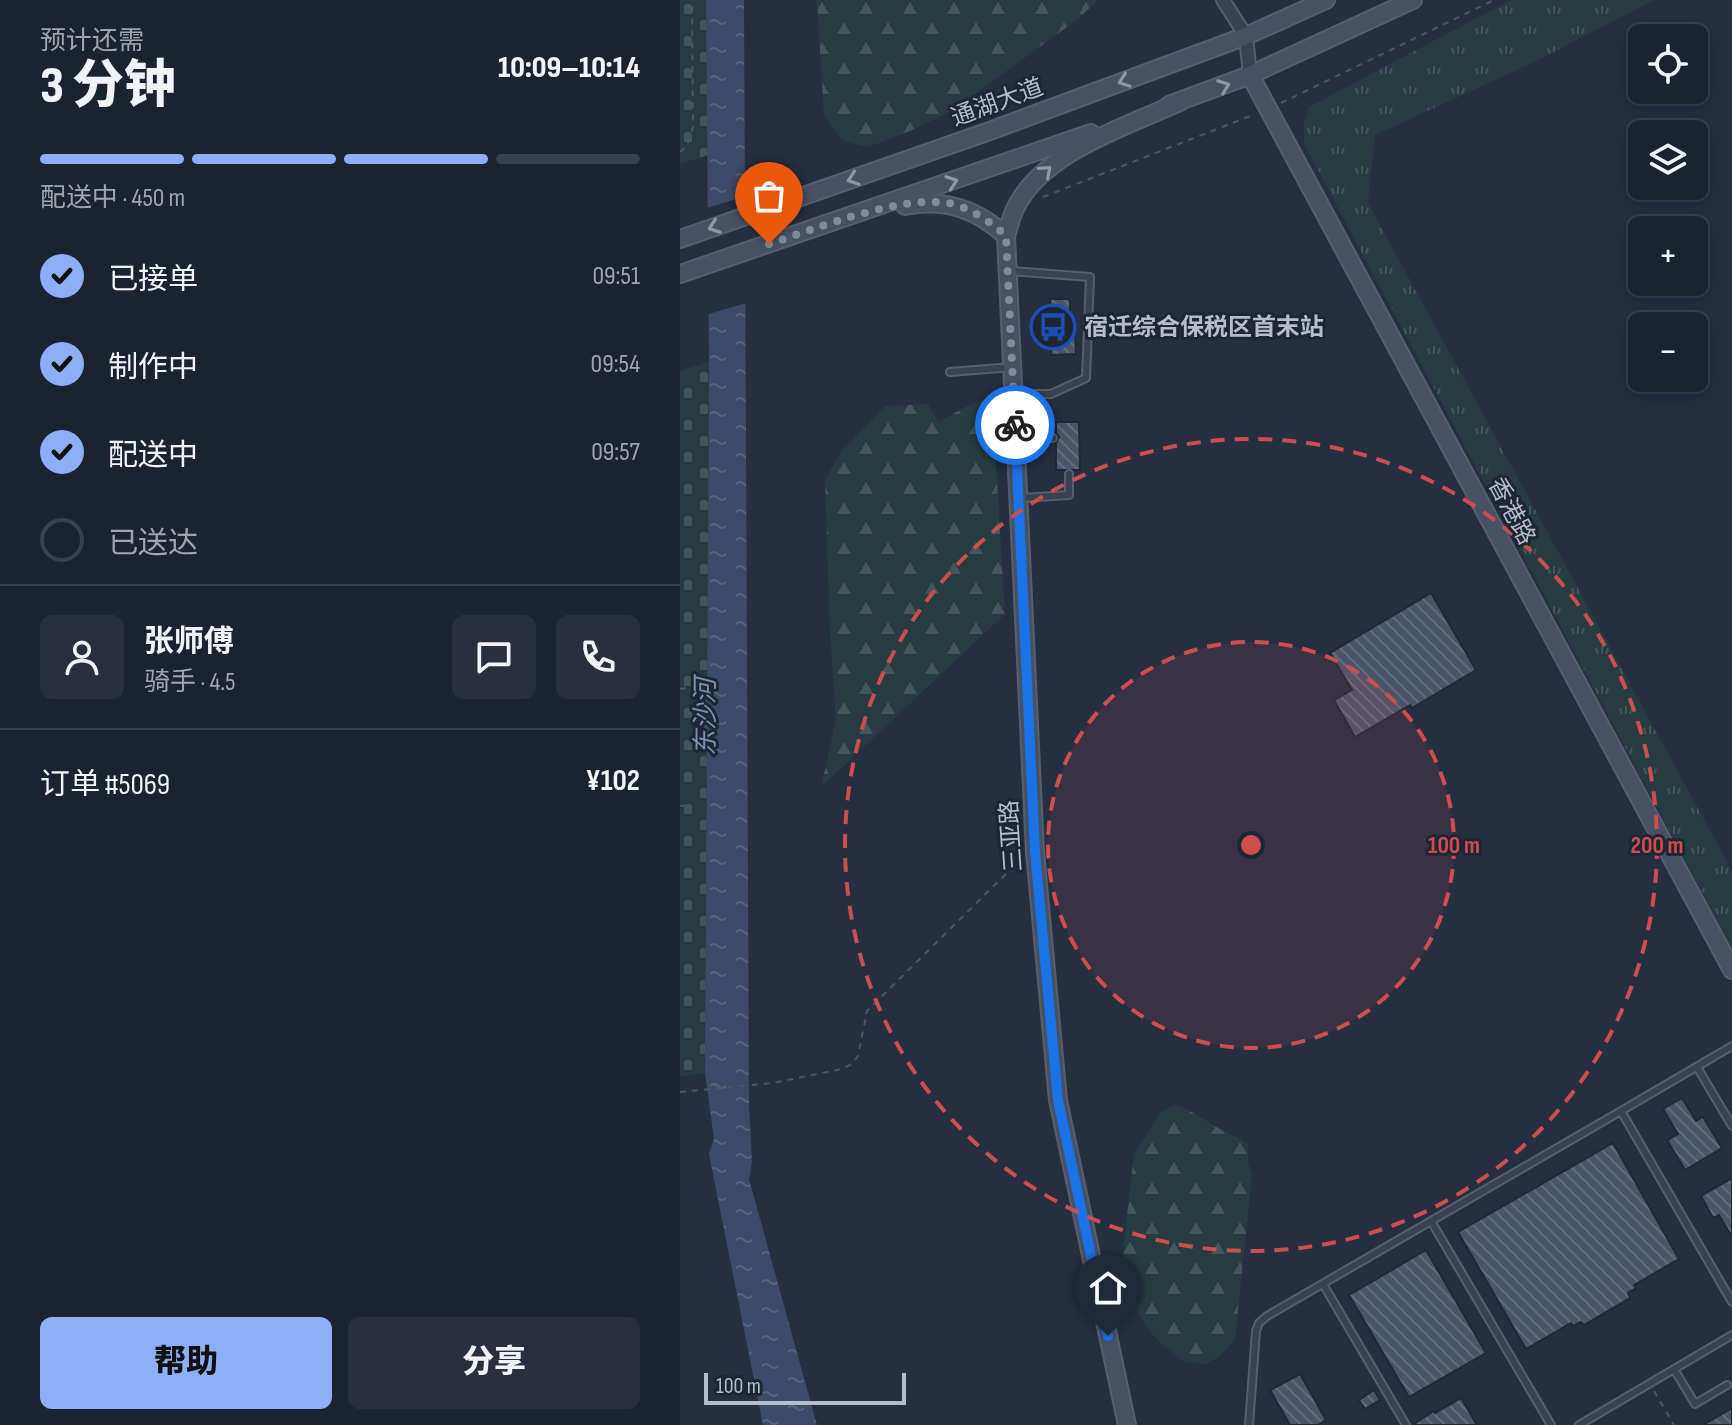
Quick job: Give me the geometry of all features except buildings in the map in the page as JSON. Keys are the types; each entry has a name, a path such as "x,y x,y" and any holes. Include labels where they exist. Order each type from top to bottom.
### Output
{"street":[{"path":"1223,0 1246,36 1250,75"},
{"name":"通湖大道","path":"680,239 987,132 1246,36 1326,0"},
{"path":"680,274 1180,102 1250,75 1413,0"},
{"name":"香港路","path":"1250,75 1732,970"},
{"path":"855,215 915,204 958,205 978,215 1006,236 1015,208 1027,189 1063,157 1180,102"},
{"name":"三亚路","path":"1006,236 1035,852 1058,1100 1127,1425"}],"lane":[{"path":"1007,270 1090,277 1086,378 1051,394 1013,394"},
{"path":"950,372 1012,367"},
{"path":"1015,438 1053,438"},
{"path":"1018,499 1069,495 1069,474"},
{"path":"1249,1425 1259,1323 1732,1046"},
{"path":"1697,1067 1732,1126"},
{"path":"1621,1111 1732,1302"},
{"path":"1431,1221 1551,1425"},
{"path":"1323,1284 1406,1425"},
{"path":"1579,1425 1732,1335"},
{"path":"1674,1369 1695,1404 1727,1385"}],"path":[{"path":"680,152 687,146 693,127 692,0"},
{"path":"680,689 688,688"},
{"path":"680,806 692,805"},
{"path":"680,1092 773,1083 842,1069 852,1064 858,1056 867,1011 1013,864 1035,852"},
{"path":"1650,1383 1674,1425"}],"green space":[{"path":"680,0 706,0 708,155 680,164"},
{"path":"817,0 1098,0 1078,19 951,111 868,147 843,141 824,116"},
{"path":"1511,0 1654,0 1532,63 1375,135 1368,203 1732,871 1732,948 1304,144 1304,123 1309,107"},
{"path":"709,362 705,1073 680,1076 680,371"},
{"path":"992,397 1005,614 821,787 836,720 825,480 842,451 885,406 928,404 938,422"},
{"path":"1175,1105 1248,1144 1248,1163 1252,1174 1235,1339 1220,1356 1205,1364 1185,1362 1161,1344 1147,1327 1131,1301 1123,1252 1134,1154 1160,1113"}],"water":[{"path":"706,0 744,0 749,1105 752,1162 749,1179 817,1425 763,1425 709,1154 714,1139 705,1073 709,362"}],"pier":[{"path":"749,195 750,302 705,315 704,209"}],"way so far":[{"path":"769,244 855,215 938,202 958,205 997,227 1006,236 1015,425"}],"place":[{"name":"宿迁综合保税区首末站","path":"1053,327"}],"route":[{"path":"1015,425 1035,852 1058,1100 1108,1336"}],"water label":[{"name":"东沙河","path":"705,717"}]}
